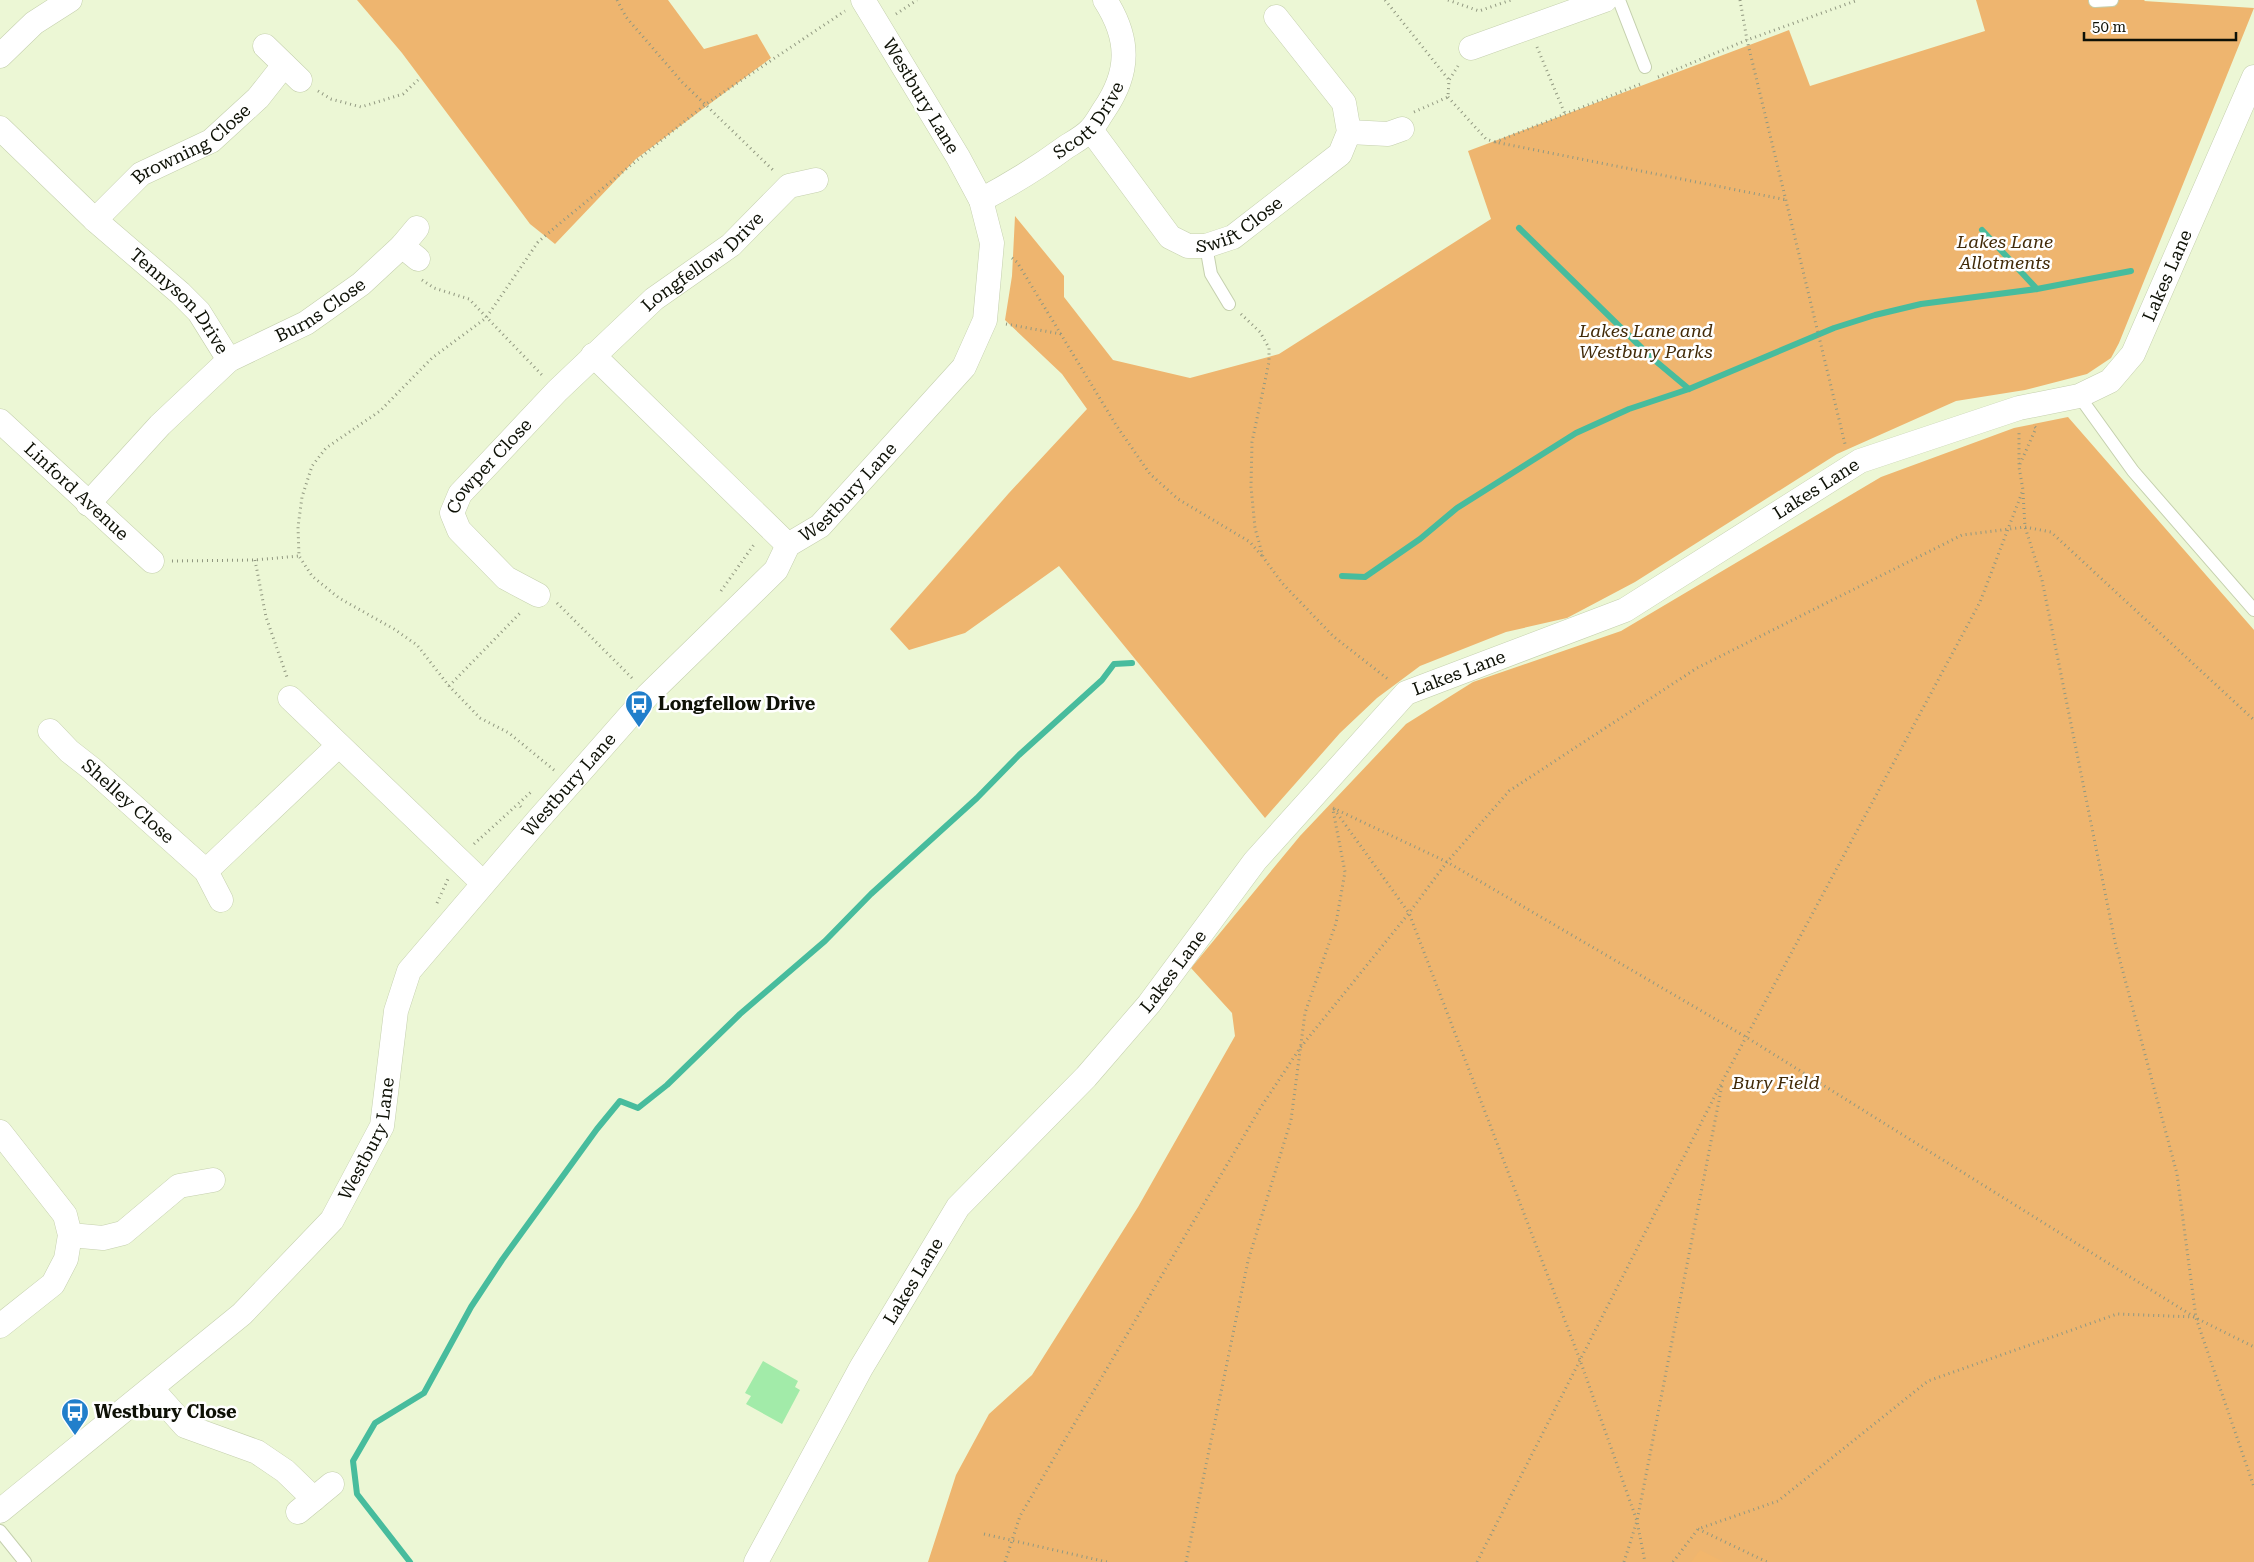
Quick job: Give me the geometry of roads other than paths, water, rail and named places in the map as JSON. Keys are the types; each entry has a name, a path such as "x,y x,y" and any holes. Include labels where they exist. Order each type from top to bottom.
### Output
{"street":[{"path":"0,56 34,23 70,0"},
{"name":"Scott Drive","path":"981,200 1028,174 1091,130 1118,88 1124,69 1125,49 1118,25 1105,0"},
{"path":"1470,48 1605,0"},
{"name":"Westbury Lane","path":"0,1511 242,1314 332,1220 382,1126 396,1011 409,971 483,883 648,695 776,570 788,545 820,526 964,366 985,320 992,243 981,200 958,157 858,3"},
{"path":"1276,18 1344,103 1350,132 1388,134 1402,129"},
{"name":"Browning Close","path":"95,220 141,174 211,141 258,98 292,73 265,46"},
{"name":"Lakes Lane","path":"756,1562 861,1368 958,1207 1086,1077 1148,1004 1255,861 1406,693 1625,610 1860,461 2019,408 2079,396 2110,381 2133,354 2254,77"},
{"name":"Tennyson Drive","path":"0,128 95,220 180,292 199,312 230,360 160,425 88,504"},
{"name":"Swift Close","path":"1091,130 1170,237 1188,246 1206,246 1233,238 1340,154 1350,132"},
{"name":"Longfellow Drive","path":"593,355 654,299 731,244 789,186 816,180"},
{"name":"Burns Close","path":"230,360 306,323 410,252 417,228"},
{"path":"593,355 788,545"},
{"name":"Cowper Close","path":"538,595 506,578 459,530 452,513 460,494 593,355"},
{"name":"Linford Avenue","path":"0,421 152,561"},
{"path":"290,698 483,883"},
{"name":"Shelley Close","path":"50,731 69,751 92,769 206,871 221,900"},
{"path":"206,871 338,746"},
{"path":"0,1132 65,1214 70,1235 66,1259 53,1284 0,1326"},
{"path":"70,1235 103,1238 123,1233 179,1186 214,1180"},
{"path":"152,1389 185,1426 257,1452 285,1470 306,1506 332,1484"}],"lane":[{"path":"1619,0 1645,67"},
{"path":"2095,2 2112,0"},
{"path":"1206,246 1211,274 1229,304"},
{"path":"2079,396 2133,471 2254,610"},
{"path":"0,1531 25,1562"}],"waterway":[{"path":"1519,228 1652,358 1689,389"},
{"path":"1982,230 2037,289"},
{"path":"1342,576 1365,577 1420,539 1457,508 1576,433 1629,409 1689,389 1834,328 1875,315 1921,304 2037,289 2131,271"},
{"path":"410,1562 357,1494 353,1461 375,1423 424,1393 471,1307 502,1260 597,1129 620,1101 638,1108 667,1085 740,1014 825,941 871,894 977,798 1019,755 1102,680 1114,664 1132,663"}],"place":[{"name":"Longfellow Drive","path":"639,728"},
{"name":"Westbury Close","path":"75,1436"}],"park label":[{"name":"Lakes Lane Allotments","path":"2005,252"},
{"name":"Lakes Lane and Westbury Parks","path":"1646,341"},
{"name":"Bury Field","path":"1776,1083"}]}
